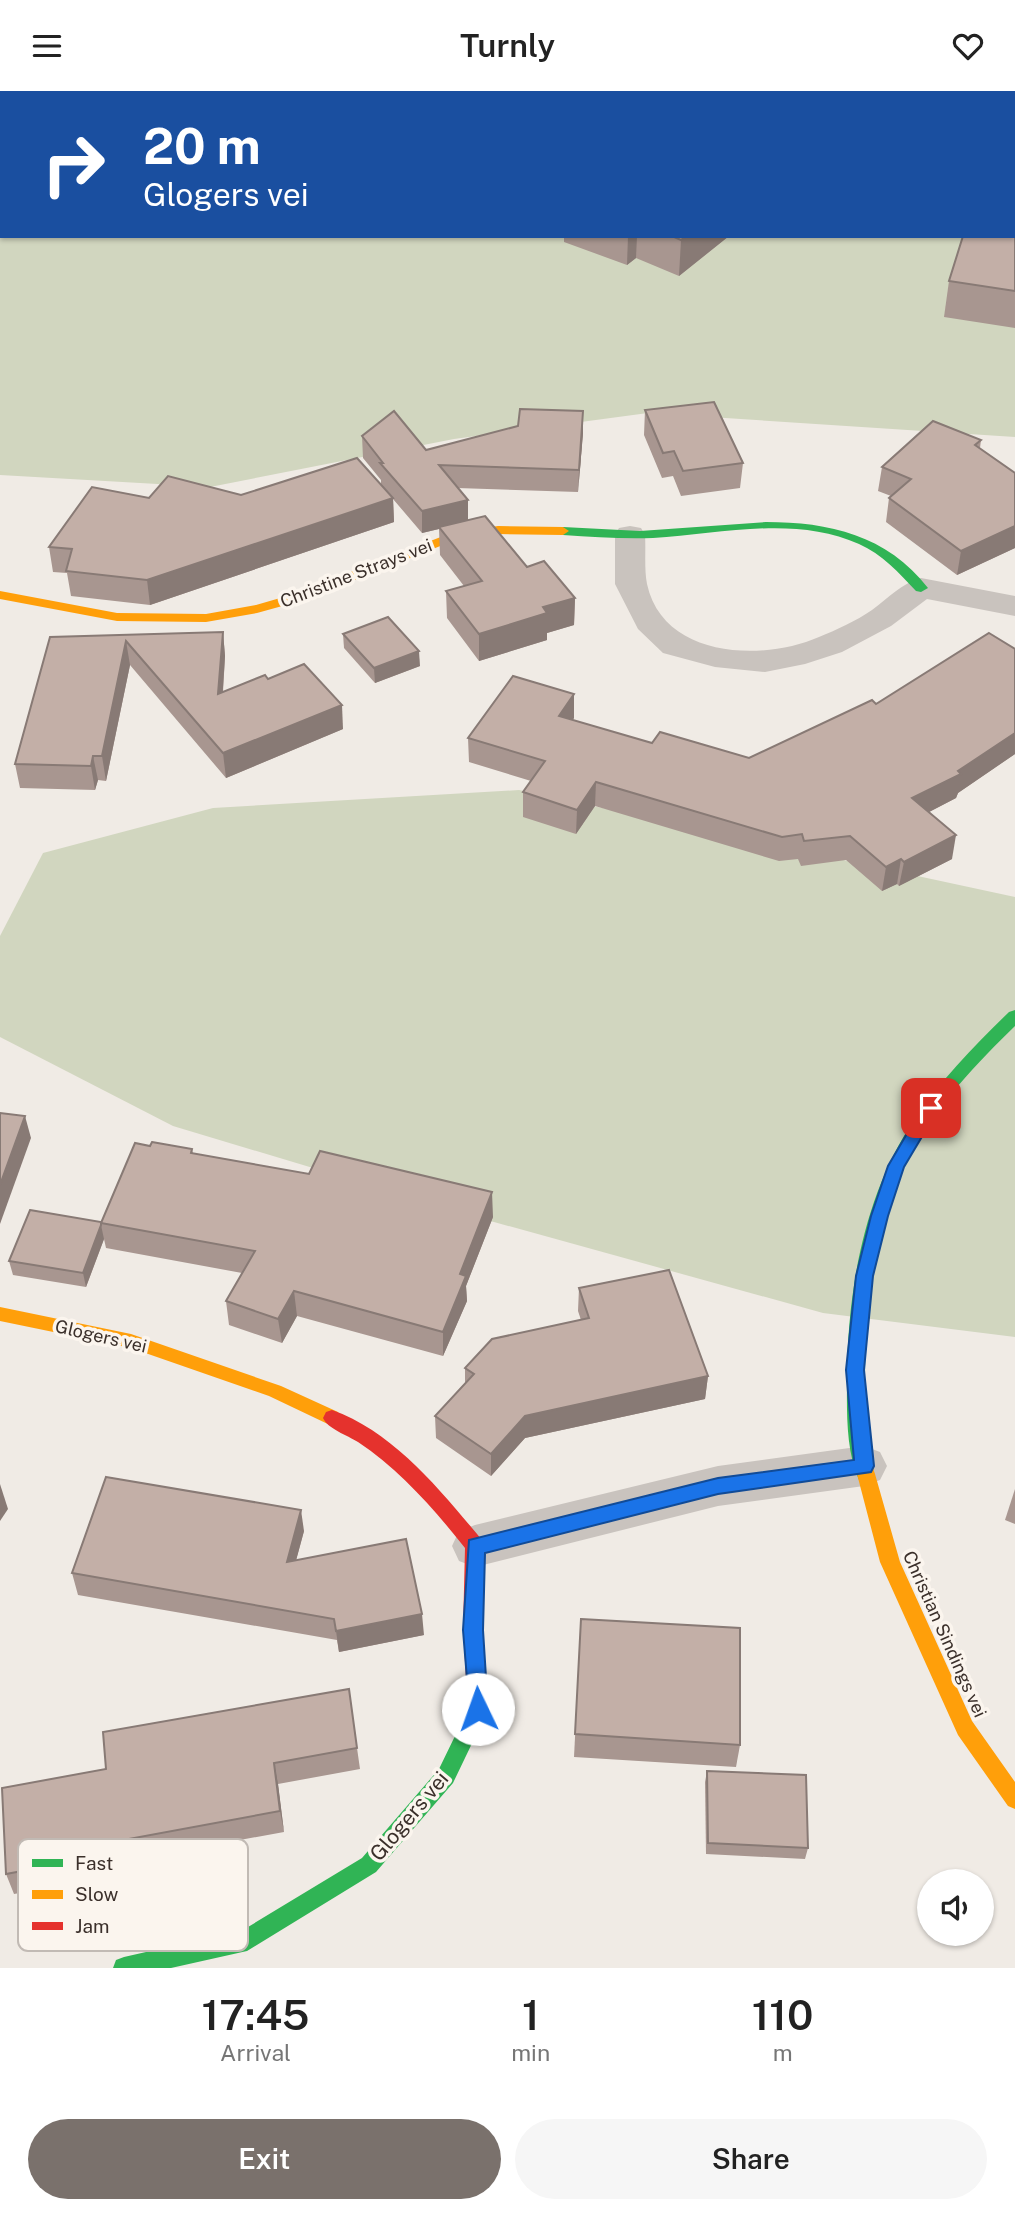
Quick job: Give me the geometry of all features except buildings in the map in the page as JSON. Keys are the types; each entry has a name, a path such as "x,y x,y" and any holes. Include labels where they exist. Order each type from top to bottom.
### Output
{"street":[{"name":"Christine Strays vei","path":"0,595 131,618 186,620 235,615 293,600 454,536 518,529 630,535 785,525 824,529 856,538 884,552 907,568 921,588"},
{"path":"630,535 631,584 649,622 675,646 715,657 765,661 793,657 830,645 880,619 921,588 1015,606"},
{"name":"Christian Sindings vei","path":"1015,1016 959,1070 931,1108 896,1166 879,1216 864,1276 855,1370 864,1466 890,1563 965,1728 1015,1799"},
{"name":"Glogers vei","path":"0,1314 131,1341 275,1391 355,1429 430,1490 475,1546 473,1630 478,1709 446,1776 369,1865 248,1939"},
{"path":"475,1546 718,1486 864,1466"},
{"name":"Glogers vei","path":"124,1968 199,1951"}],"green space":[{"path":"0,238 1015,238 1015,437 648,413 454,439 210,487 0,475"},
{"path":"519,790 1015,897 1015,1337 823,1313 476,1217 173,1126 0,1037 0,936 43,853 213,808"}],"traffic: fast":[{"path":"563,531 640,534 766,525 816,528 840,532 872,545 921,588"},
{"path":"866,1474 859,1440 856,1360 865,1275 883,1197 896,1165 920,1123 965,1067 1015,1016"},
{"path":"248,1939 369,1865 446,1776 478,1710"},
{"path":"124,1968 199,1951"}],"traffic: slow":[{"path":"0,595 117,617 206,618 257,609 299,597 455,536 498,530 563,531"},
{"path":"0,1314 131,1341 275,1391 332,1418"},
{"path":"866,1474 890,1562 965,1728 1015,1799"}],"traffic: jam":[{"path":"332,1418 374,1443 411,1474 475,1546 473,1630 478,1710"}],"route":[{"path":"478,1709 473,1630 475,1546 718,1486 864,1466 855,1370 864,1276 879,1216 896,1166 931,1108"}]}
